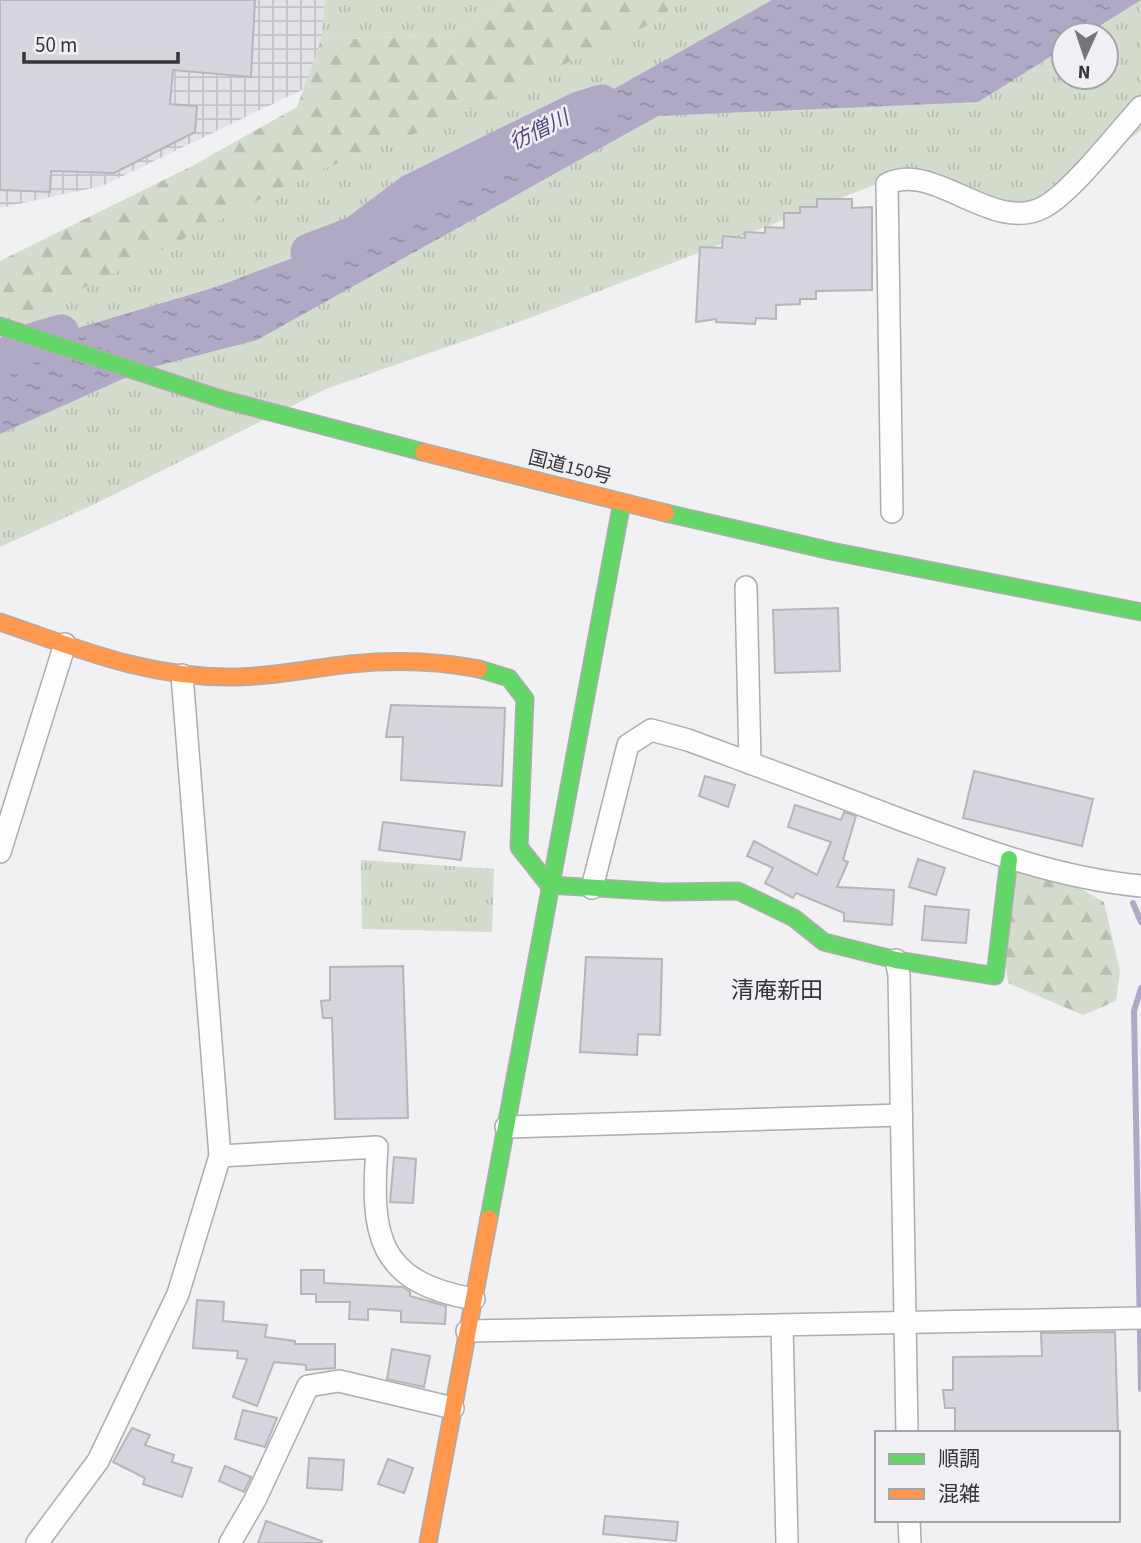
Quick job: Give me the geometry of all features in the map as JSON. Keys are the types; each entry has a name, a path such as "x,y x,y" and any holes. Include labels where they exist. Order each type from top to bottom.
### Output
{"main road":[{"name":"国道150号","path":"0,326 221,398 622,502 831,551 1141,612"},
{"path":"428,1543 622,502"},
{"path":"0,622 141,669 182,675 235,677 355,664 427,663 477,668 509,678 525,699 519,847 549,885 664,892 738,891 794,918 824,942 897,960 995,976 1009,859"}],"street":[{"path":"892,512 887,184 901,177 919,180 1007,214 1043,208 1059,196 1141,107"},
{"path":"746,587 750,763"},
{"path":"0,852 65,644"},
{"path":"37,1543 98,1461 178,1294 220,1156 182,675"},
{"path":"592,888 628,745 650,730 750,763 1009,859 1062,874 1141,886"},
{"path":"897,960 907,1431"},
{"path":"506,1127 901,1115"},
{"path":"220,1156 377,1147 373,1203 379,1234 389,1257 411,1276 454,1295 474,1299"},
{"path":"467,1331 1141,1318"},
{"path":"782,1325 787,1543"},
{"path":"230,1543 255,1500 308,1386 339,1381 453,1408"},
{"path":"909,1522 910,1543"}],"shaded area":[{"path":"0,0 336,0 331,76 102,186 0,208"}],"green space":[{"path":"325,0 513,0 450,35 321,40"},
{"path":"513,0 673,0 665,17 432,127 305,176 148,257 0,328 0,261 192,166 297,107 321,40 450,35"},
{"path":"599,0 1141,0 1141,130 1043,208 882,182 527,319 326,389 95,504 0,547 0,267"},
{"path":"1009,859 1050,871 1104,902 1120,971 1116,1001 1083,1015 1008,983 1001,930"},
{"path":"361,860 494,869 492,932 362,929"}],"water":[{"path":"772,0 1141,0 1107,21 1050,21 1050,57 978,102 658,116 257,340 145,369 0,434 0,363 34,341 216,287 356,234"}],"building":[{"path":"0,0 255,0 251,77 173,70 170,104 197,106 195,132 114,173 51,171 50,192 0,190"},
{"path":"817,199 852,199 852,208 872,207 872,290 816,291 816,299 800,299 800,304 776,305 776,319 756,318 755,324 716,322 716,319 696,322 700,247 722,248 723,236 745,238 745,232 765,233 765,227 784,228 784,213 800,213 800,207 817,207"},
{"path":"838,608 840,671 775,673 773,610"},
{"path":"391,705 505,708 502,786 401,780 403,737 386,737"},
{"path":"974,771 1093,799 1082,846 963,818"},
{"path":"705,776 735,785 728,807 699,796"},
{"path":"795,805 841,820 844,812 856,816 843,860 848,862 837,887 894,890 892,925 844,921 844,913 796,893 793,898 765,883 773,868 747,856 754,841 817,875 831,842 788,827"},
{"path":"383,822 465,832 461,860 379,850"},
{"path":"918,859 945,868 936,895 909,887"},
{"path":"925,906 969,910 966,943 922,940"},
{"path":"586,957 662,959 660,1035 638,1034 637,1055 580,1052"},
{"path":"403,966 408,1118 335,1119 332,1018 323,1018 321,1001 330,1000 330,967"},
{"path":"394,1157 416,1159 413,1203 390,1202"},
{"path":"301,1270 324,1270 324,1283 403,1287 410,1292 410,1296 446,1306 445,1324 401,1322 401,1311 368,1309 368,1320 349,1319 350,1302 316,1302 316,1294 301,1294"},
{"path":"197,1300 224,1302 223,1321 267,1325 265,1337 295,1341 295,1344 335,1344 335,1368 306,1370 306,1365 274,1362 257,1406 233,1397 247,1359 237,1358 238,1351 193,1348"},
{"path":"1115,1332 1118,1431 955,1431 955,1408 945,1408 943,1390 953,1390 953,1357 1042,1356 1041,1333"},
{"path":"392,1349 430,1356 424,1387 387,1379"},
{"path":"243,1410 277,1418 265,1447 235,1439"},
{"path":"132,1428 150,1435 145,1445 174,1455 172,1462 192,1468 182,1497 143,1484 145,1478 113,1462"},
{"path":"309,1458 344,1460 342,1490 307,1488"},
{"path":"388,1459 413,1468 404,1493 378,1484"},
{"path":"225,1466 251,1477 244,1492 219,1481"},
{"path":"605,1516 678,1522 676,1541 603,1534"},
{"path":"266,1521 322,1541 258,1543"}],"waterway":[{"name":"彷僧川","path":"309,252 356,234 412,192 579,110 602,103"},
{"name":"彷僧川","path":"0,359 34,341 61,333"},
{"path":"1133,903 1141,922"},
{"path":"1141,988 1134,1011 1141,1389"}],"traffic: fast":[{"path":"0,326 221,399 423,452"},
{"path":"489,1218 622,502"},
{"path":"666,513 831,551 1141,612"},
{"path":"479,669 509,678 525,699 519,847 549,885 664,892 738,891 794,918 824,942 896,960 995,976 1009,859"}],"traffic: slow":[{"path":"423,452 666,513"},
{"path":"0,622 114,660 172,673 202,676 262,676 383,662 431,663 479,669"},
{"path":"428,1543 489,1218"}],"district":[{"name":"清庵新田","path":"777,990"}]}
